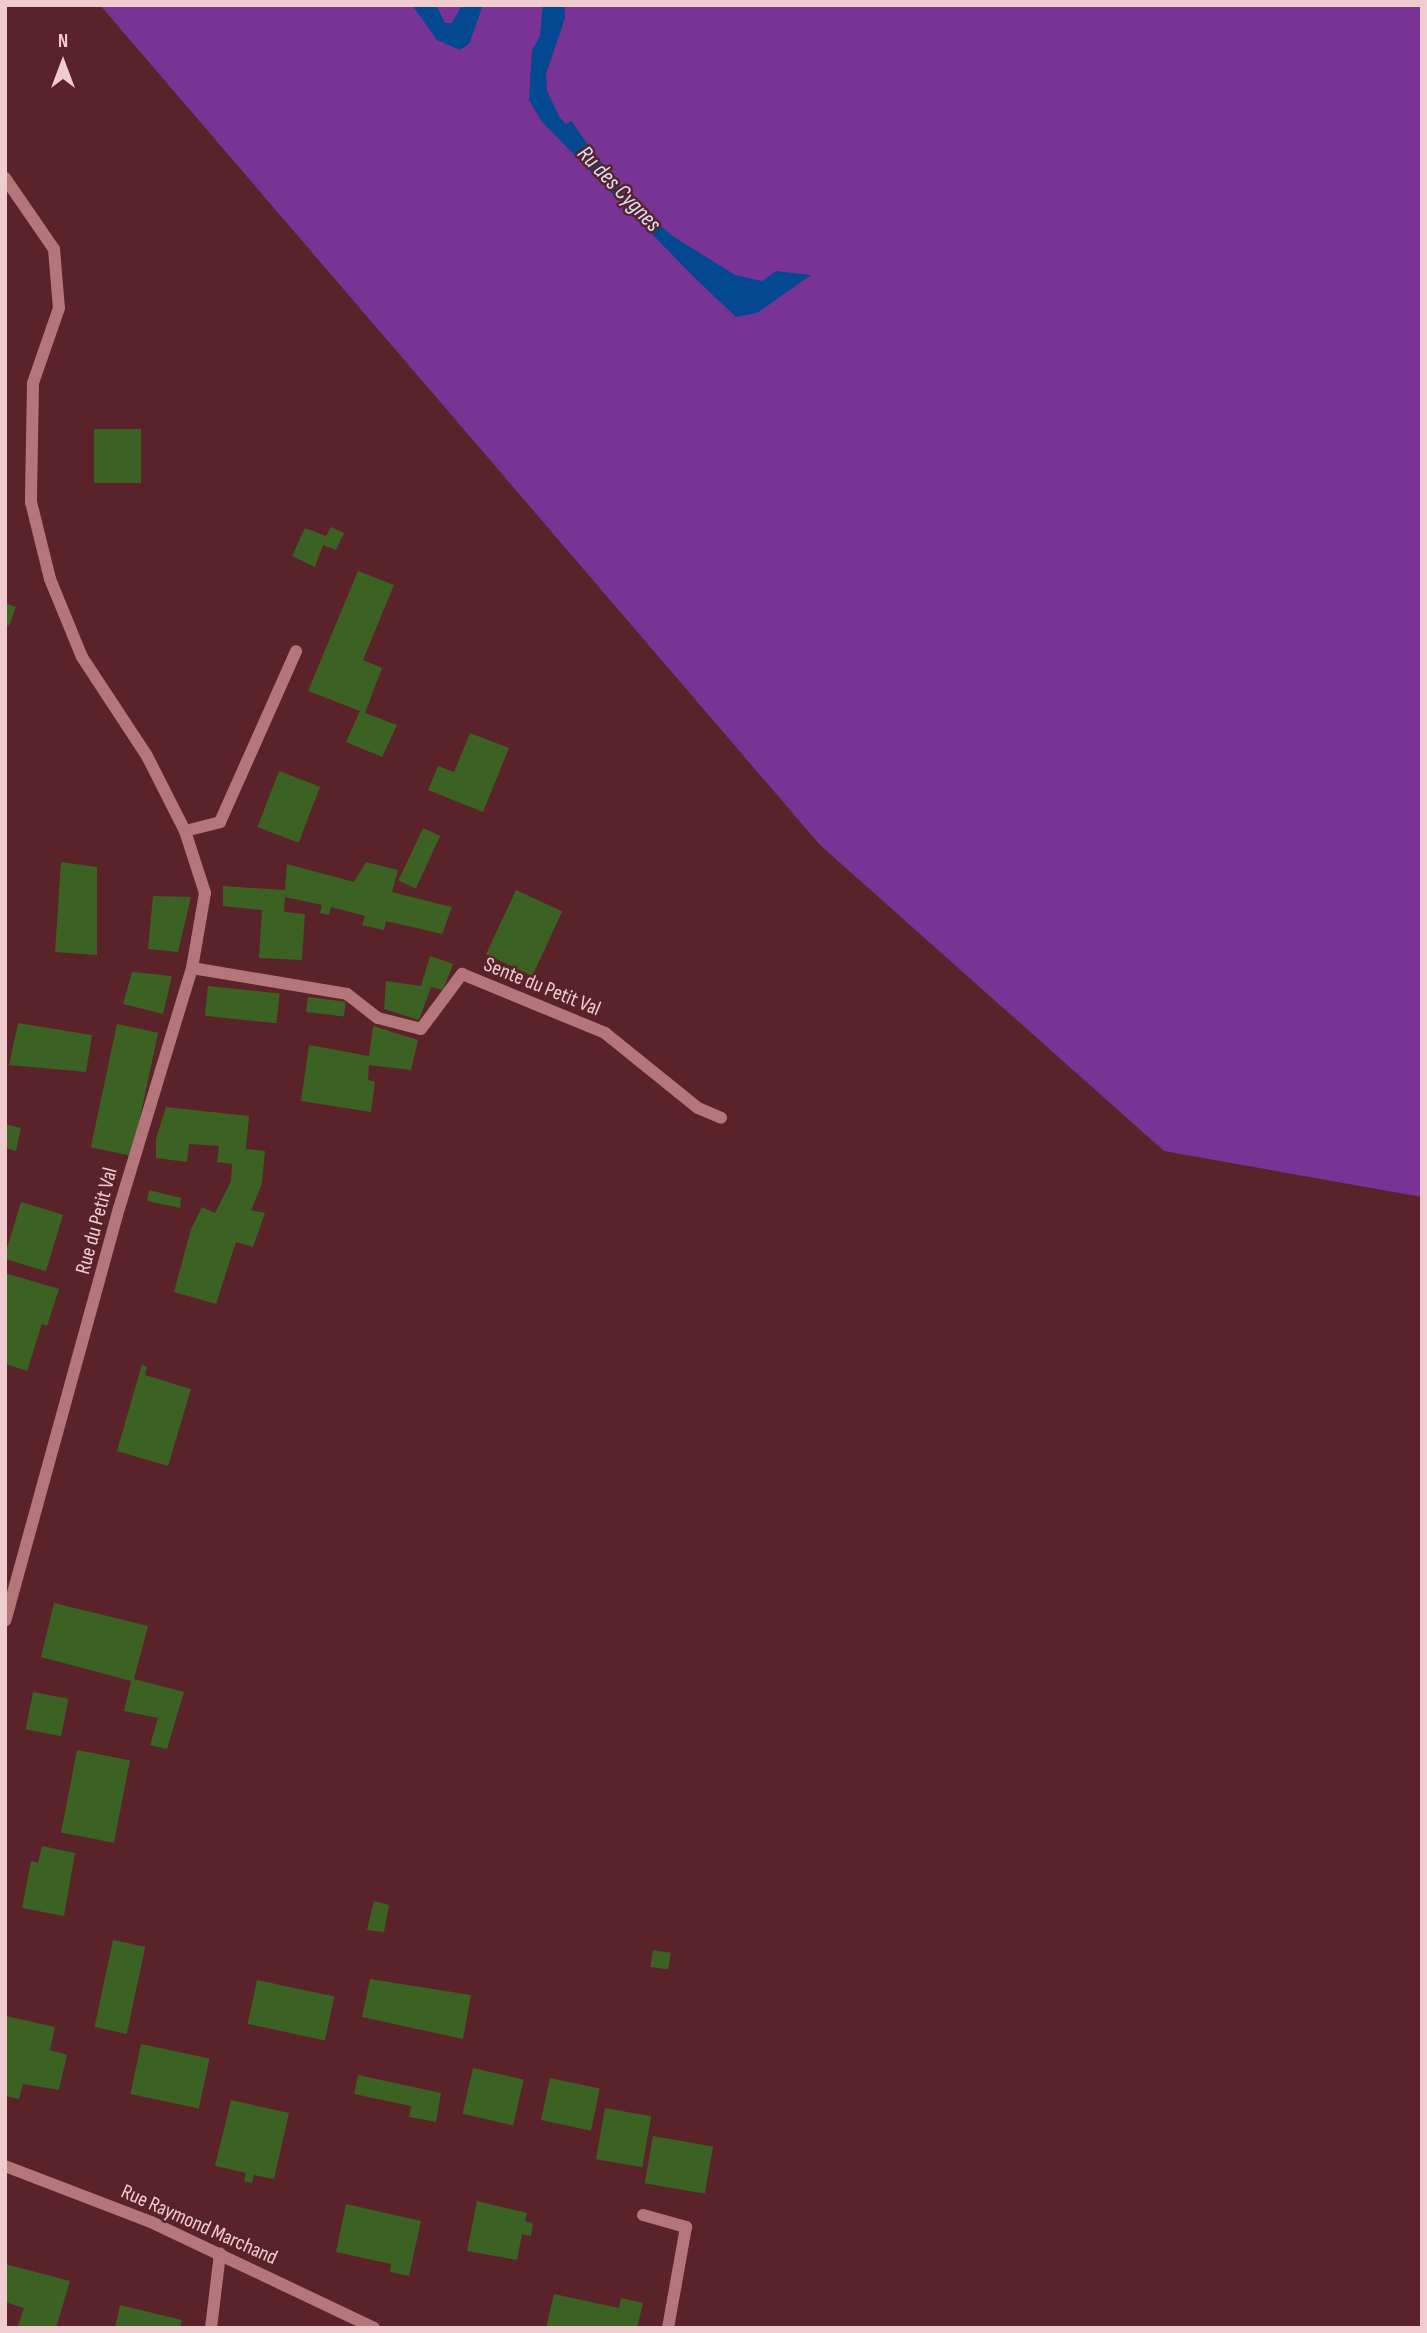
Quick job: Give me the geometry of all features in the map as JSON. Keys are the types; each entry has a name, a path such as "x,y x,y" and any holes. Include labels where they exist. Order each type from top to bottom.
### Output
{"street":[{"name":"Rue du Petit Val","path":"5,178 54,248 60,308 33,383 31,502 50,579 82,657 147,756 185,831 205,893 192,968 119,1208 5,1621"},
{"path":"185,831 220,822 296,651"},
{"name":"Sente du Petit Val","path":"192,968 347,993 378,1018 421,1029 462,974 605,1033 698,1108 721,1118"},
{"name":"Rue Raymond Marchand","path":"5,2166 150,2221 374,2328"},
{"path":"643,2215 686,2227 668,2328"},
{"path":"211,2328 220,2255"}],"shaded area":[{"path":"100,5 1422,5 1422,1197 1164,1151 820,845"}],"water":[{"path":"412,5 436,5 445,23 452,23 462,5 483,5 469,44 460,50 437,40"},
{"name":"Ru des Cygnes","path":"543,5 564,5 565,18 546,74 547,91 560,118 566,124 571,121 626,197 674,237 735,275 762,281 776,271 811,275 757,313 736,317 696,279 542,122 529,100 532,50 540,36"}],"building":[{"path":"94,429 141,429 141,483 94,483"},
{"path":"331,527 344,533 336,550 323,545 315,567 292,556 305,528 326,536"},
{"path":"358,571 394,585 363,660 382,668 365,713 397,725 382,757 346,742 360,711 308,691"},
{"path":"5,603 16,607 9,626 5,624"},
{"path":"470,733 509,748 483,812 428,790 438,766 454,772"},
{"path":"279,771 320,787 299,843 257,827"},
{"path":"423,828 440,836 416,889 398,881"},
{"path":"61,862 97,867 97,955 55,952"},
{"path":"366,862 398,870 392,892 452,907 442,934 386,921 384,930 362,925 365,916 331,907 329,915 320,913 322,905 285,897 284,912 305,914 302,960 259,958 262,910 223,906 223,886 285,890 287,864 354,882"},
{"path":"516,890 562,912 532,976 486,954"},
{"path":"153,896 191,897 178,952 148,949"},
{"path":"430,956 453,964 443,990 431,987 419,1020 384,1009 386,981 421,986"},
{"path":"132,972 172,976 163,1014 123,1004"},
{"path":"208,986 280,994 276,1023 205,1016"},
{"path":"308,997 346,1002 344,1017 306,1012"},
{"path":"18,1023 92,1035 86,1072 9,1065"},
{"path":"117,1024 158,1033 132,1156 91,1147"},
{"path":"373,1026 418,1040 411,1070 369,1065 368,1080 375,1082 371,1112 301,1101 309,1045 369,1056"},
{"path":"166,1107 249,1116 246,1149 265,1151 262,1184 251,1210 265,1213 253,1247 236,1242 216,1304 174,1292 191,1229 202,1207 215,1213 231,1181 232,1164 217,1162 219,1146 189,1144 187,1162 156,1158 156,1139"},
{"path":"5,1124 21,1128 16,1151 5,1148"},
{"path":"149,1190 181,1198 180,1208 147,1201"},
{"path":"21,1202 63,1215 46,1271 5,1259"},
{"path":"5,1273 59,1289 47,1326 42,1324 27,1371 5,1364"},
{"path":"142,1364 147,1367 145,1375 191,1389 168,1466 117,1451"},
{"path":"54,1603 148,1626 134,1679 184,1692 167,1749 150,1745 158,1718 124,1711 131,1681 41,1657"},
{"path":"33,1692 68,1699 61,1736 26,1729"},
{"path":"77,1750 130,1760 114,1843 61,1832"},
{"path":"42,1846 75,1853 64,1916 22,1908 31,1861 38,1863"},
{"path":"374,1901 389,1905 384,1932 367,1930"},
{"path":"113,1940 145,1947 127,2034 94,2027"},
{"path":"653,1950 671,1953 668,1970 650,1967"},
{"path":"370,1979 471,1995 463,2039 362,2017"},
{"path":"257,1980 334,1996 325,2040 248,2024"},
{"path":"6,2016 55,2027 50,2050 67,2055 59,2090 23,2084 19,2099 5,2096"},
{"path":"141,2044 209,2059 199,2108 130,2094"},
{"path":"473,2068 524,2080 513,2125 462,2114"},
{"path":"358,2075 441,2093 436,2122 409,2117 411,2106 354,2094"},
{"path":"550,2078 600,2089 591,2131 541,2120"},
{"path":"231,2100 289,2113 274,2179 254,2175 252,2183 244,2181 246,2173 215,2166"},
{"path":"605,2108 651,2116 642,2167 596,2159"},
{"path":"653,2136 713,2147 705,2194 645,2183"},
{"path":"477,2201 527,2213 525,2221 533,2223 531,2236 522,2234 517,2260 467,2251"},
{"path":"346,2204 421,2221 409,2276 390,2272 391,2264 336,2252"},
{"path":"5,2264 70,2281 56,2328 17,2328 24,2308 5,2302"},
{"path":"554,2294 619,2308 621,2298 643,2303 637,2328 546,2328"},
{"path":"120,2305 182,2320 180,2328 115,2328"}]}
